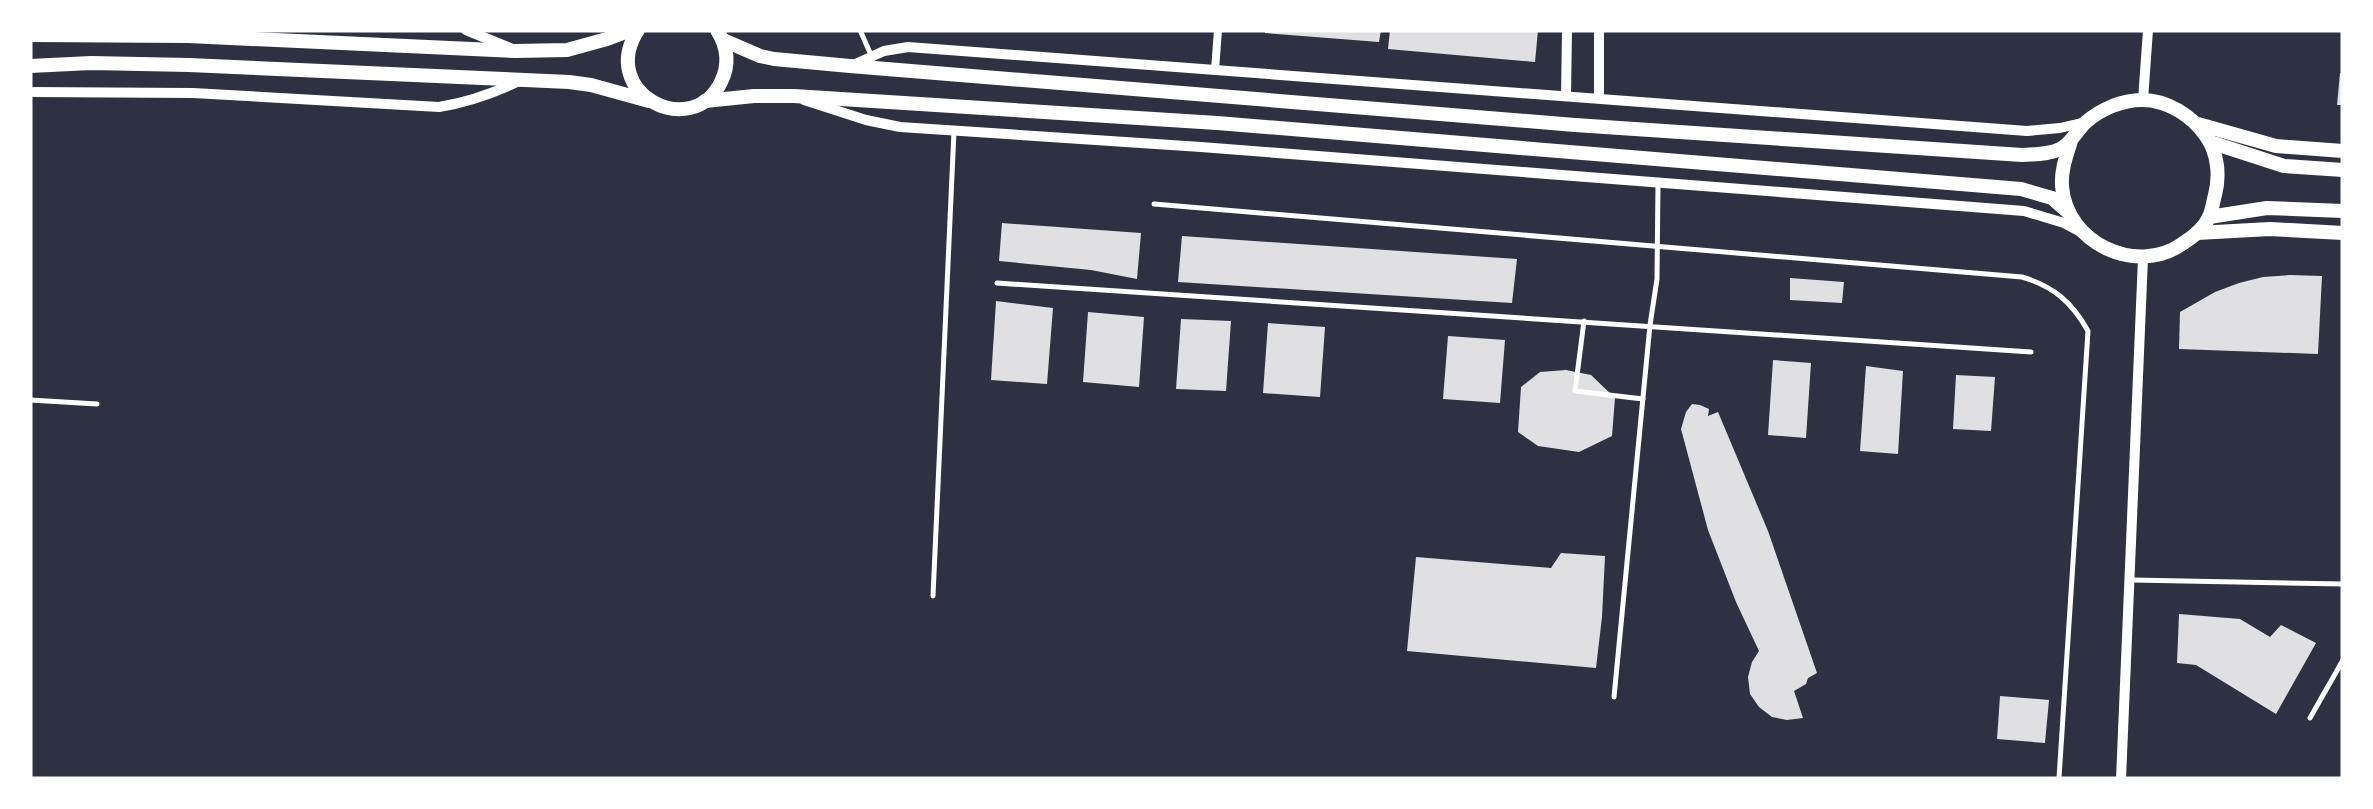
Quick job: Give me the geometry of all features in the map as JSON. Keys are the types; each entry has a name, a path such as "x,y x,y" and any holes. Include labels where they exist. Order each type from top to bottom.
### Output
{"street":[{"path":"466,30 515,51"},
{"path":"30,35 188,36 515,51 568,50 635,30"},
{"path":"635,30 628,70 634,85 649,101"},
{"path":"1214,70 1218,30"},
{"path":"1566,96 1568,30"},
{"path":"1599,30 1599,97"},
{"path":"2143,100 2148,30"},
{"path":"720,35 774,59 1575,125 2022,155 2062,148 2086,122 2112,105 2143,100 2173,107 2198,124 2265,144 2343,151"},
{"path":"30,66 189,65 520,80 591,85 673,110 705,101 718,89 727,57 720,35"},
{"path":"850,66 908,46 2027,130 2086,122"},
{"path":"30,92 193,93 439,107 481,98 520,80"},
{"path":"705,101 794,96 1217,123 2021,189 2052,198 2069,213 2083,234"},
{"path":"794,96 900,127 2024,211 2064,222 2110,252 2142,258 2172,251 2197,234 2209,218 2219,180 2210,142 2198,124"},
{"path":"2069,213 2062,189 2062,165 2071,141"},
{"path":"2210,142 2284,166 2343,170"},
{"path":"2209,218 2267,208 2343,212"},
{"path":"2197,234 2270,228 2343,233"},
{"path":"2121,779 2142,258"}],"lane":[{"path":"860,30 871,56"},
{"path":"933,596 954,131"},
{"path":"1614,698 1657,279 1658,184"},
{"path":"1154,204 2022,276 2043,283 2078,312 2088,331 2059,778"},
{"path":"998,283 2031,352"},
{"path":"1584,321 1575,391 1643,399"},
{"path":"30,400 97,404"},
{"path":"2129,580 2343,584"},
{"path":"2310,718 2343,660"}],"building":[{"path":"1265,30 1381,30 1379,42"},
{"path":"1390,30 1538,30 1535,62 1388,49"},
{"path":"2340,73 2343,105 2337,105"},
{"path":"1002,223 1141,233 1137,279 999,261"},
{"path":"1182,236 1517,259 1512,303 1178,282"},
{"path":"2290,275 2322,276 2318,354 2179,349 2180,312 2239,283"},
{"path":"1790,278 1844,282 1842,303 1790,300"},
{"path":"996,301 1053,308 1047,384 991,380"},
{"path":"1088,312 1144,317 1139,387 1083,382"},
{"path":"1181,319 1231,321 1226,391 1176,389"},
{"path":"1268,323 1325,327 1320,397 1263,393"},
{"path":"1448,336 1505,340 1500,403 1443,399"},
{"path":"1773,360 1811,363 1806,438 1768,435"},
{"path":"1866,366 1903,371 1898,454 1860,451"},
{"path":"1566,370 1591,375 1615,398 1612,436 1579,452 1538,446 1518,432 1521,387 1540,372"},
{"path":"1956,375 1995,377 1991,431 1953,429"},
{"path":"1692,404 1709,409 1708,416 1718,412 1768,531 1817,673 1794,691 1803,718 1772,717 1750,694 1748,677 1759,651 1708,530 1681,429"},
{"path":"1561,553 1605,556 1596,668 1407,651 1416,557 1551,568"},
{"path":"2179,614 2240,619 2270,637 2281,625 2316,643 2276,714 2196,665 2177,663"},
{"path":"2000,696 2049,700 2045,743 1997,739"}]}
